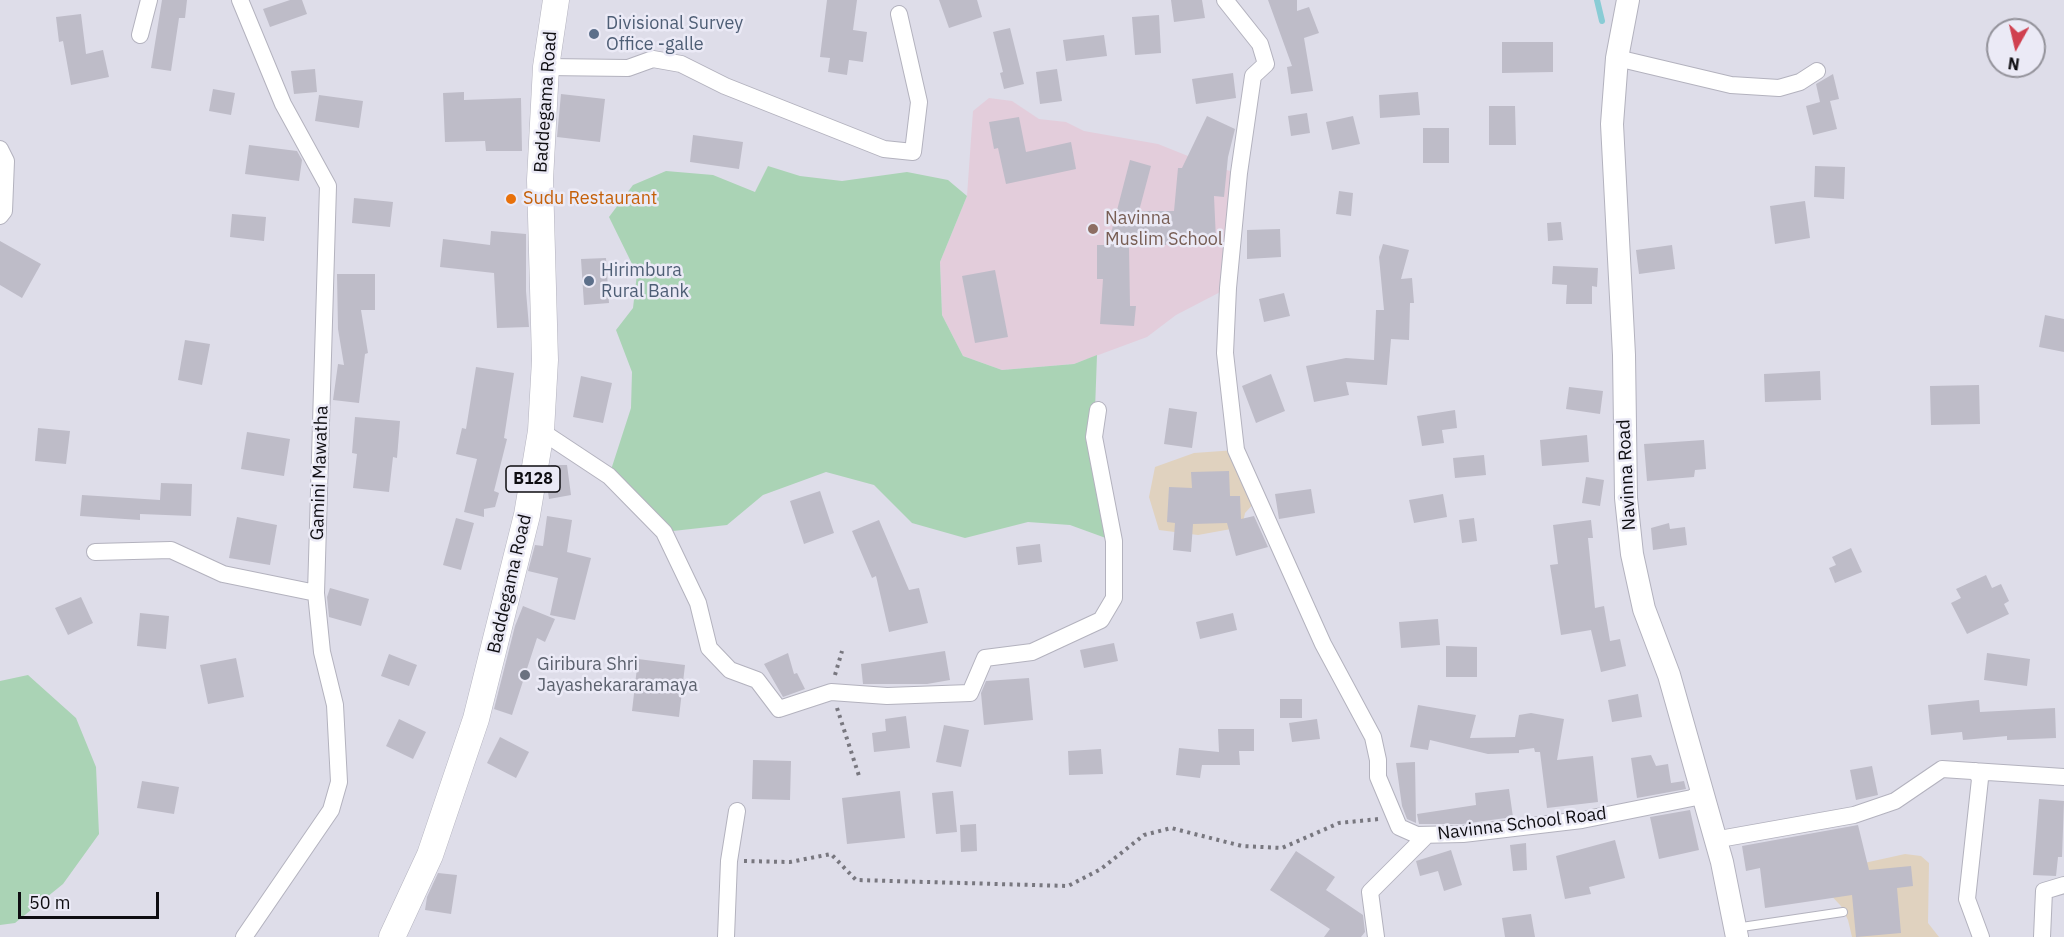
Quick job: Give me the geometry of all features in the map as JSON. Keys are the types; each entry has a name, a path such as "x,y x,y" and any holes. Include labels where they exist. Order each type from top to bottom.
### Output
{"main road":[{"name":"Baddegama Road","path":"392,937 430,855 476,719 527,515 541,431 544,360 540,180 546,67 556,0"}],"street":[{"path":"140,35 149,0"},
{"name":"Gamini Mawatha","path":"240,0 284,104 328,186 316,593 322,652 335,705 339,782 331,810 244,937"},
{"name":"Navinna School Road","path":"1225,0 1260,44 1266,64 1253,76 1239,173 1228,288 1225,353 1236,450 1323,644 1373,737 1378,760 1378,777 1398,827 1417,835 1444,836 1582,820 1692,798 1701,792"},
{"name":"Navinna Road","path":"1628,0 1617,58 1612,124 1624,355 1626,498 1632,554 1644,609 1669,675 1714,840 1736,932"},
{"path":"546,67 628,68 653,59 681,64 725,86 884,149 913,152 920,102 899,14"},
{"path":"1617,58 1731,85 1779,88 1800,82 1817,71"},
{"path":"0,149 6,161 1,212"},
{"path":"541,431 609,476 664,532 698,603 709,648 730,670 757,680 779,709 831,692 887,696 970,693 985,658 1032,652 1101,620 1114,598 1114,541 1094,437 1098,410"},
{"path":"95,552 171,550 223,574 316,593"},
{"path":"1714,840 1854,815 1895,801 1942,769 2064,777"},
{"path":"1976,771 1980,779 1967,899 1981,937"},
{"path":"726,937 729,861 737,811"},
{"path":"1376,937 1370,892 1427,836"},
{"path":"2042,937 2044,891 2064,885"}],"lane":[{"path":"1736,932 1843,912"}],"path":[{"path":"842,651 831,692 861,779"},
{"path":"729,861 790,862 831,854 856,880 1068,886 1101,869 1144,835 1171,828 1242,846 1282,848 1339,823 1394,817"}],"shaded area":[{"name":"Navinna Muslim School","path":"989,98 1012,101 1039,119 1066,122 1084,131 1158,144 1218,168 1239,173 1228,288 1176,315 1147,337 1074,364 1002,370 963,356 942,315 940,262 967,196 973,111"},
{"path":"1236,450 1257,500 1245,513 1242,527 1198,535 1159,530 1149,497 1155,467 1194,453"},
{"path":"1905,854 1921,856 1929,863 1928,923 1939,937 1852,937 1848,920 1841,906 1826,890 1828,871"}],"green space":[{"path":"768,166 800,176 842,181 907,172 948,180 967,196 940,262 942,315 963,356 1002,370 1074,364 1097,355 1094,437 1114,541 1070,525 1028,522 965,538 912,523 874,485 826,472 763,495 727,525 664,532 609,476 631,408 632,372 616,330 633,308 637,274 609,217 633,185 666,171 713,175 755,192"},
{"path":"28,675 76,718 96,767 99,834 63,884 15,923 0,925 0,681"}],"building":[{"path":"162,0 187,0 185,18 179,18 171,71 151,68"},
{"path":"290,0 302,0 307,14 270,27 263,9"},
{"path":"827,0 857,0 853,30 867,32 863,62 849,60 847,75 828,72 830,58 820,57"},
{"path":"939,0 977,0 982,17 949,28"},
{"path":"1171,0 1202,0 1205,18 1174,22"},
{"path":"1268,0 1297,0 1297,11 1309,7 1319,33 1304,38 1313,91 1291,94 1287,67 1292,66"},
{"path":"81,14 86,54 103,50 109,77 71,85 63,41 59,42 56,17"},
{"path":"1159,15 1161,53 1135,55 1132,17"},
{"path":"1010,28 1024,84 1004,89 1000,73 1003,72 993,32"},
{"path":"1104,35 1107,56 1066,61 1063,40"},
{"path":"1502,42 1553,42 1553,72 1502,73"},
{"path":"315,69 317,92 294,94 291,71"},
{"path":"1057,69 1062,101 1040,104 1036,72"},
{"path":"1233,73 1236,98 1196,104 1192,79"},
{"path":"1833,74 1839,99 1830,101 1837,129 1813,135 1806,106 1820,102 1816,84"},
{"path":"213,89 235,93 231,115 209,111"},
{"path":"464,92 464,100 521,98 522,151 486,151 485,141 445,142 443,93"},
{"path":"1418,92 1420,115 1380,118 1379,95"},
{"path":"561,94 605,99 600,142 557,137"},
{"path":"319,95 363,101 359,128 315,121"},
{"path":"1489,106 1515,106 1516,145 1489,145"},
{"path":"1307,113 1310,133 1291,136 1288,116"},
{"path":"1207,116 1235,129 1228,157 1224,197 1214,196 1216,240 1129,246 1130,306 1136,306 1134,326 1100,324 1103,279 1097,279 1097,245 1108,245 1130,160 1151,166 1139,211 1174,211 1178,168 1182,168"},
{"path":"1353,116 1360,144 1332,150 1326,122"},
{"path":"1019,117 1026,152 1071,142 1076,169 1006,184 998,148 994,149 989,122"},
{"path":"1423,128 1449,128 1449,163 1423,163"},
{"path":"693,135 743,142 739,169 690,162"},
{"path":"249,145 297,151 302,160 299,181 245,174"},
{"path":"1815,166 1845,167 1844,199 1814,197"},
{"path":"1339,191 1353,193 1351,216 1336,214"},
{"path":"354,198 393,202 390,227 352,223"},
{"path":"1805,201 1810,238 1775,244 1770,206"},
{"path":"232,214 266,217 264,241 230,237"},
{"path":"1561,222 1563,240 1548,241 1547,223"},
{"path":"1280,229 1281,257 1247,259 1247,230"},
{"path":"491,231 526,234 526,291 529,327 497,328 494,273 440,267 443,239 490,245"},
{"path":"0,241 41,264 22,298 0,285"},
{"path":"1383,244 1409,250 1401,279 1412,278 1414,303 1410,303 1409,340 1391,339 1387,385 1346,382 1349,395 1314,402 1306,366 1346,358 1374,360 1376,310 1384,310 1379,257"},
{"path":"1672,245 1675,269 1639,274 1636,250"},
{"path":"606,258 609,303 584,305 581,259"},
{"path":"1553,266 1598,268 1597,287 1592,286 1592,304 1566,304 1567,285 1552,284"},
{"path":"995,270 1008,337 975,343 962,276"},
{"path":"337,274 375,274 375,310 361,310 368,353 365,354 359,403 333,400 338,364 344,365 338,329"},
{"path":"1284,293 1290,316 1264,322 1259,299"},
{"path":"2045,315 2064,319 2064,352 2039,347"},
{"path":"185,340 210,344 202,385 178,380"},
{"path":"476,367 514,373 504,438 507,439 494,491 499,493 495,507 484,509 484,517 464,512 477,459 456,454 462,428 466,429"},
{"path":"1820,371 1821,400 1765,402 1764,374"},
{"path":"1271,374 1285,411 1256,423 1242,386"},
{"path":"581,376 612,383 603,423 573,417"},
{"path":"1979,385 1980,424 1931,425 1930,386"},
{"path":"1569,387 1603,391 1600,414 1566,409"},
{"path":"1169,408 1197,412 1192,448 1164,444"},
{"path":"1455,410 1457,428 1442,430 1444,443 1422,446 1417,416"},
{"path":"355,417 400,421 397,458 393,457 389,492 353,488 357,454 352,453"},
{"path":"38,428 70,431 66,464 35,461"},
{"path":"247,432 290,439 284,476 241,469"},
{"path":"1587,435 1589,462 1542,466 1540,440"},
{"path":"1704,440 1706,469 1695,470 1694,477 1647,481 1644,444"},
{"path":"1484,455 1486,475 1455,478 1453,458"},
{"path":"551,465 567,465 571,495 549,499 547,485"},
{"path":"1229,471 1230,496 1240,496 1241,519 1254,516 1268,547 1236,556 1227,523 1193,524 1191,552 1173,550 1175,523 1167,522 1169,487 1192,488 1191,472"},
{"path":"1586,477 1604,480 1600,506 1582,503"},
{"path":"161,483 192,484 191,516 140,514 140,520 80,516 82,495 160,500"},
{"path":"1311,489 1315,513 1279,519 1275,494"},
{"path":"820,491 834,533 804,544 790,501"},
{"path":"1443,494 1447,517 1414,523 1409,500"},
{"path":"547,516 572,520 567,552 591,558 575,620 550,615 558,578 528,571 535,545 543,546"},
{"path":"237,517 277,525 270,565 229,558"},
{"path":"456,518 474,523 461,570 443,565"},
{"path":"1474,518 1477,541 1462,543 1459,520"},
{"path":"879,520 909,590 919,588 928,623 889,632 876,576 872,578 852,531"},
{"path":"1591,520 1593,538 1588,538 1595,608 1604,606 1610,641 1620,639 1626,666 1601,672 1591,630 1561,635 1550,565 1558,564 1553,525"},
{"path":"1669,523 1670,529 1685,527 1687,545 1653,550 1651,528"},
{"path":"1040,544 1042,562 1018,565 1016,547"},
{"path":"1851,548 1862,572 1835,583 1829,568 1836,565 1832,557"},
{"path":"1986,575 1992,588 2001,584 2009,601 2004,604 2009,614 1967,634 1951,603 1961,598 1956,589"},
{"path":"330,588 369,599 361,626 329,617 327,597"},
{"path":"81,597 93,623 68,635 55,608"},
{"path":"523,606 555,619 545,642 537,638 512,715 494,709 515,626"},
{"path":"140,613 169,616 166,649 137,646"},
{"path":"1233,613 1237,630 1200,639 1196,622"},
{"path":"1438,619 1440,645 1401,648 1399,622"},
{"path":"1114,643 1118,661 1084,668 1080,650"},
{"path":"1446,646 1477,647 1477,677 1446,677"},
{"path":"945,651 950,680 927,684 863,684 861,664"},
{"path":"788,653 794,674 797,673 805,689 783,697 764,664"},
{"path":"1987,653 2030,659 2027,686 1984,680"},
{"path":"389,654 417,665 409,686 381,676"},
{"path":"236,658 244,697 208,704 200,665"},
{"path":"638,659 685,665 679,717 632,711"},
{"path":"1029,678 1033,720 984,725 981,693 986,681"},
{"path":"1638,694 1642,717 1612,722 1608,700"},
{"path":"1280,699 1302,699 1302,718 1280,718"},
{"path":"1979,700 1980,712 2055,708 2056,738 2007,740 2007,736 1963,740 1962,732 1931,735 1928,705"},
{"path":"1418,705 1476,715 1470,738 1515,737 1519,715 1531,713 1564,719 1557,760 1593,756 1598,802 1547,808 1540,752 1535,752 1534,748 1519,750 1519,753 1488,754 1430,740 1428,750 1410,747"},
{"path":"906,716 910,748 874,752 872,733 886,731 885,719"},
{"path":"399,719 426,732 413,759 386,746"},
{"path":"1317,719 1320,739 1292,742 1289,723"},
{"path":"944,725 969,730 961,767 936,762"},
{"path":"1218,729 1254,729 1254,751 1239,751 1240,765 1202,765 1200,778 1176,775 1179,748 1219,752"},
{"path":"500,737 529,752 516,778 487,763"},
{"path":"1101,749 1103,774 1069,775 1068,751"},
{"path":"1651,755 1656,766 1668,764 1671,783 1684,781 1686,789 1637,798 1631,758"},
{"path":"753,760 791,761 790,800 752,799"},
{"path":"1415,762 1416,823 1407,819 1402,806 1396,763"},
{"path":"1872,766 1878,795 1856,800 1850,770"},
{"path":"142,781 179,787 174,814 137,808"},
{"path":"1509,789 1513,817 1462,824 1419,824 1417,814 1476,805 1475,793"},
{"path":"900,791 905,838 847,844 842,798"},
{"path":"953,791 957,832 936,834 932,793"},
{"path":"2039,799 2064,801 2062,857 2058,857 2056,876 2033,875"},
{"path":"1690,810 1699,850 1659,859 1650,817"},
{"path":"976,824 977,851 961,852 960,825"},
{"path":"1858,825 1869,870 1911,866 1913,886 1897,888 1901,933 1856,937 1852,895 1765,908 1760,868 1746,871 1742,846"},
{"path":"1615,840 1625,878 1589,887 1591,894 1565,899 1556,856"},
{"path":"1526,843 1527,870 1513,871 1510,845"},
{"path":"1451,850 1462,885 1444,891 1438,871 1420,876 1416,861"},
{"path":"1296,851 1335,877 1326,890 1363,915 1365,932 1361,937 1324,937 1330,929 1270,890"},
{"path":"438,873 457,875 451,914 425,910 427,897"},
{"path":"1531,914 1535,937 1505,937 1502,918"}],"waterway":[{"path":"1597,0 1602,21"}],"place":[{"name":"Divisional Survey Office -galle","path":"594,34"},
{"name":"Sudu Restaurant","path":"511,199"},
{"name":"Navinna Muslim School","path":"1093,229"},
{"name":"Hirimbura Rural Bank","path":"589,281"},
{"name":"Giribura Shri Jayashekararamaya","path":"525,675"}]}
